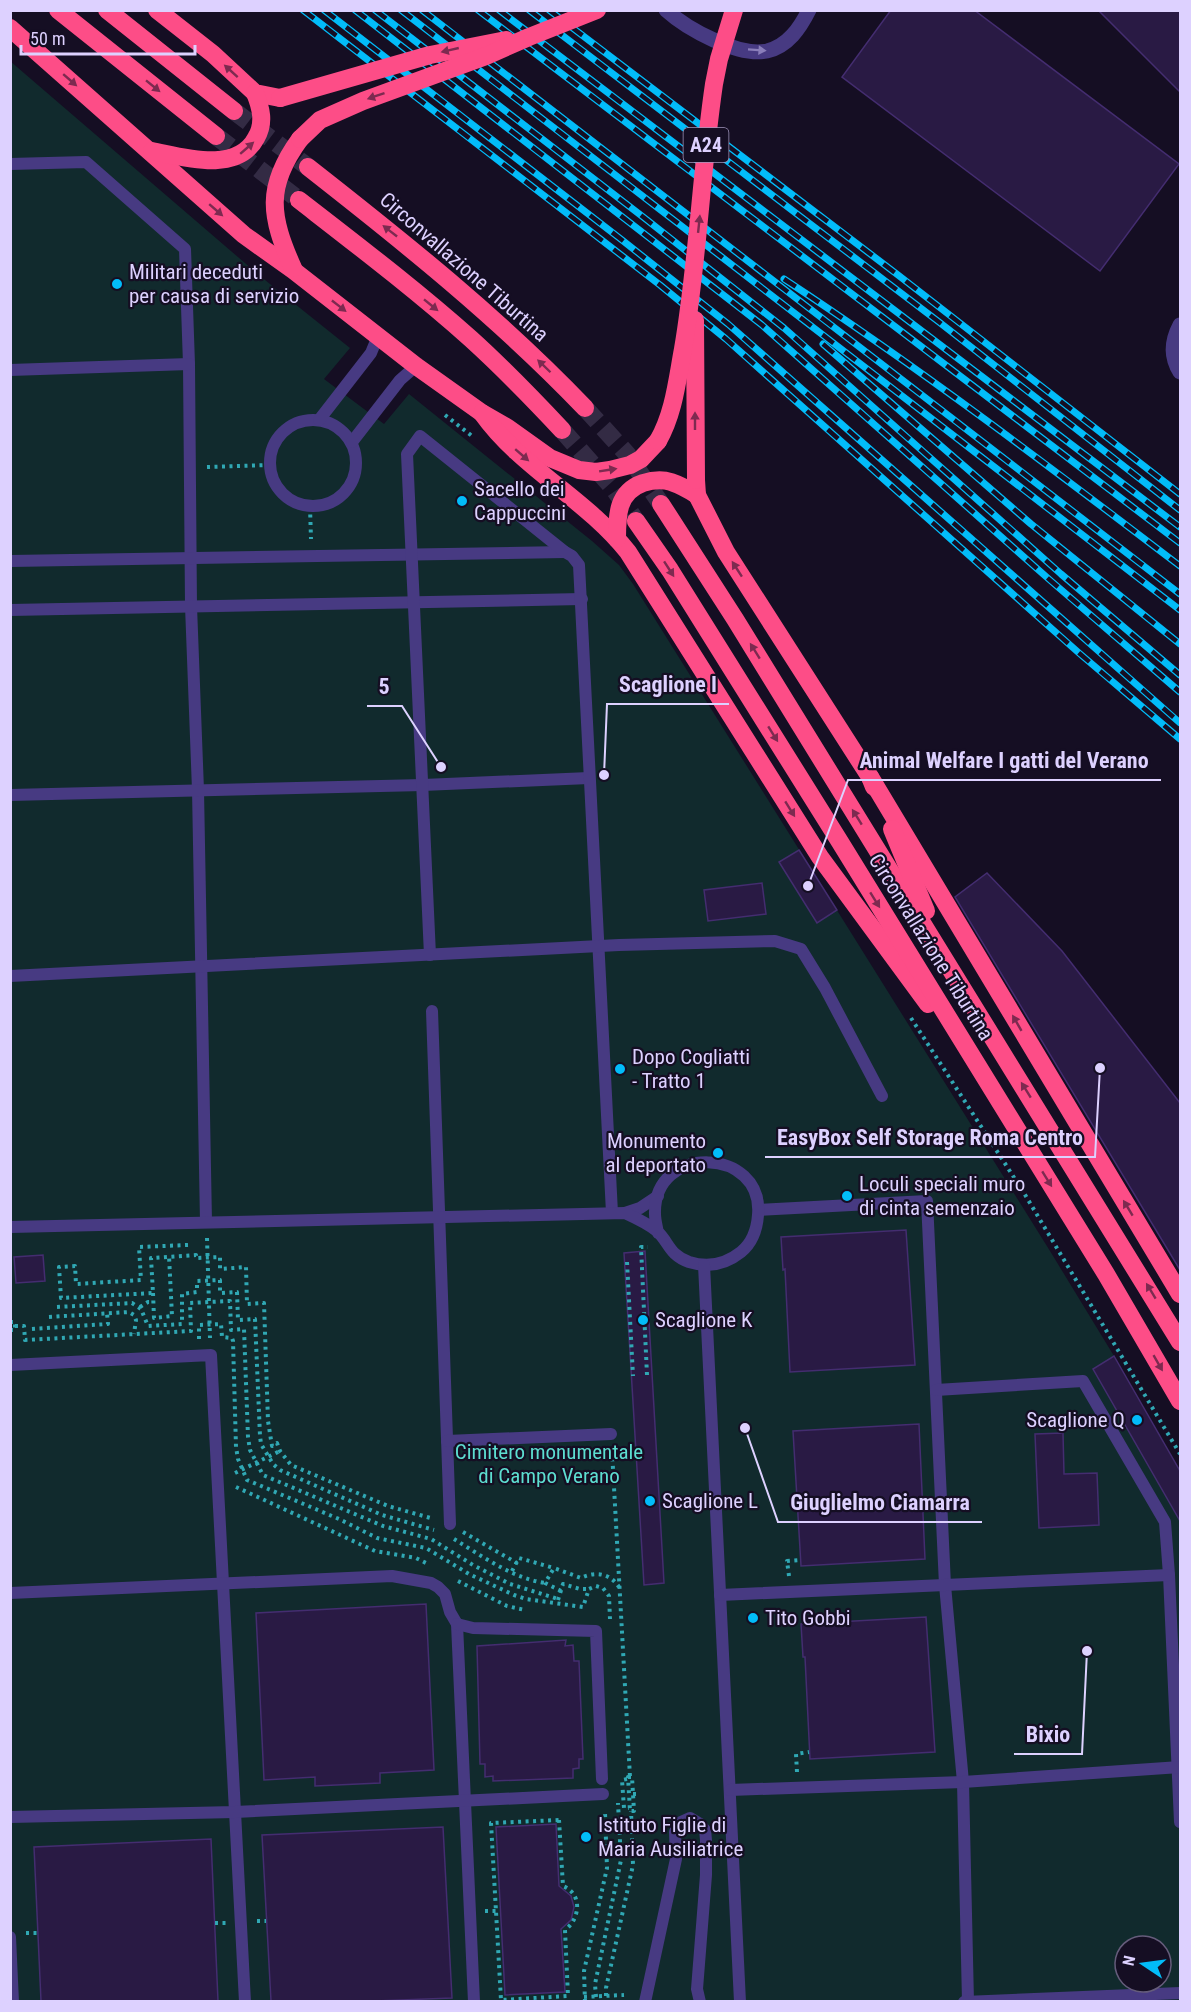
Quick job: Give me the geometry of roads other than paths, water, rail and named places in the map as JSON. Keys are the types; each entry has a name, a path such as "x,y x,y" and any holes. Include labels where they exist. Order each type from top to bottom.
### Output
{"highway":[{"path":"58,10 216,136"},
{"path":"107,10 234,111"},
{"path":"151,151 218,160 239,155 250,147 260,130 261,110 255,93 213,54 157,10"},
{"path":"293,270 278,234 274,203 281,170 300,139 314,124 363,101 486,56 597,10"},
{"name":"A24","path":"693,283 714,84 734,10"},
{"path":"10,28 244,235 293,270 416,366 482,413 508,428 550,458 579,470 596,472 630,465 649,452 658,441 673,406 693,283"},
{"path":"255,93 280,98 430,55 529,37"},
{"name":"Circonvallazione Tiburtina","path":"308,167 467,295 544,366 585,408"},
{"path":"299,200 462,331 508,374 562,430"},
{"path":"693,283 696,331 697,487 726,552 870,777 948,963"},
{"path":"482,413 491,426 517,451 617,539 638,565 820,857 909,981 972,1057"},
{"path":"617,539 617,520 621,501 628,492 639,485 660,480 697,487"},
{"name":"Circonvallazione Tiburtina","path":"661,504 729,609 1180,1342"},
{"name":"Circonvallazione Tiburtina","path":"636,520 706,626 1106,1274 1180,1401"},
{"name":"Circonvallazione Tiburtina","path":"870,777 1180,1294"}],"street":[{"path":"666,10 688,28 710,38 757,51 766,51 783,44 801,26 809,10"},
{"path":"1180,325 1173,348 1175,363 1180,372"}],"lane":[{"path":"10,164 86,162 185,249 206,1222"},
{"path":"319,420 371,353 378,336"},
{"path":"10,370 189,364"},
{"path":"352,442 400,380 416,366"},
{"path":"304,420 332,423 344,431 352,442 357,468 346,492 336,501 324,506 310,507 295,503 282,494 273,481 270,465 272,450 279,436 290,426 304,420"},
{"path":"430,955 407,454 420,436 572,556 579,565 597,947 618,1213"},
{"path":"10,561 565,552"},
{"path":"10,610 582,599"},
{"path":"10,795 423,785 589,778"},
{"path":"10,976 597,947 775,941 801,949 825,988 882,1096"},
{"path":"432,1011 447,1441 446,1531"},
{"path":"618,1213 641,1220 658,1233 677,1256 689,1262 704,1265 718,1264 743,1250 752,1238 759,1210 751,1186 732,1168 720,1163 707,1161 683,1167 672,1174 658,1196 655,1214 658,1233"},
{"path":"10,1227 618,1213 640,1208 658,1196"},
{"path":"759,1210 927,1201 945,1585 963,1782 966,2001 1180,1993"},
{"path":"704,1265 740,2001"},
{"path":"10,1365 211,1355 245,2001"},
{"path":"936,1390 1083,1381 1165,1522 1173,1573 1180,1822"},
{"path":"447,1441 611,1434"},
{"path":"720,1595 1173,1573"},
{"path":"10,1593 392,1576 431,1583 438,1587 445,1594 450,1612 457,1624 474,2001"},
{"path":"457,1624 473,1628 596,1631 602,1779"},
{"path":"730,1790 963,1782 1179,1767"},
{"path":"10,1817 235,1812 603,1794"},
{"path":"645,2001 676,1859 675,1832 679,1823 690,1818 705,1830 706,1840 706,1875 697,1989 700,2001"},
{"path":"10,1937 13,2001"}],"tunnel":[{"path":"234,111 308,167"},
{"path":"216,136 299,200"},
{"path":"585,408 627,454 661,504"},
{"path":"562,430 614,489 636,521"}],"railway":[{"path":"303,10 660,285 726,339 1079,653 1180,739"},
{"path":"324,10 728,324 1180,723"},
{"path":"355,10 762,325 1180,692"},
{"path":"375,10 784,328 1061,574 1180,675"},
{"path":"401,10 1180,610"},
{"path":"422,10 1180,594"},
{"path":"478,10 1180,543"},
{"path":"499,10 1180,527"},
{"path":"529,10 939,322 1180,510"},
{"path":"549,10 898,275 1180,494"},
{"path":"784,279 935,383 1180,566"},
{"path":"823,344 1031,524 1180,644"}],"place":[{"name":"Militari deceduti per causa di servizio","path":"117,284"},
{"name":"Sacello dei Cappuccini","path":"462,501"},
{"name":"5","path":"441,767"},
{"name":"Scaglione I","path":"604,775"},
{"name":"Animal Welfare I gatti del Verano","path":"808,886"},
{"name":"EasyBox Self Storage Roma Centro","path":"1100,1068"},
{"name":"Dopo Cogliatti - Tratto 1","path":"620,1069"},
{"name":"Monumento al deportato","path":"718,1153"},
{"name":"Loculi speciali muro di cinta semenzaio","path":"847,1196"},
{"name":"Scaglione K","path":"643,1320"},
{"name":"Scaglione Q","path":"1137,1420"},
{"name":"Giuglielmo Ciamarra","path":"745,1428"},
{"name":"Scaglione L","path":"650,1501"},
{"name":"Tito Gobbi","path":"753,1618"},
{"name":"Bixio","path":"1087,1651"},
{"name":"Istituto Figlie di Maria Ausiliatrice","path":"586,1837"}],"park label":[{"name":"Cimitero monumentale di Campo Verano","path":"549,1464"}]}
